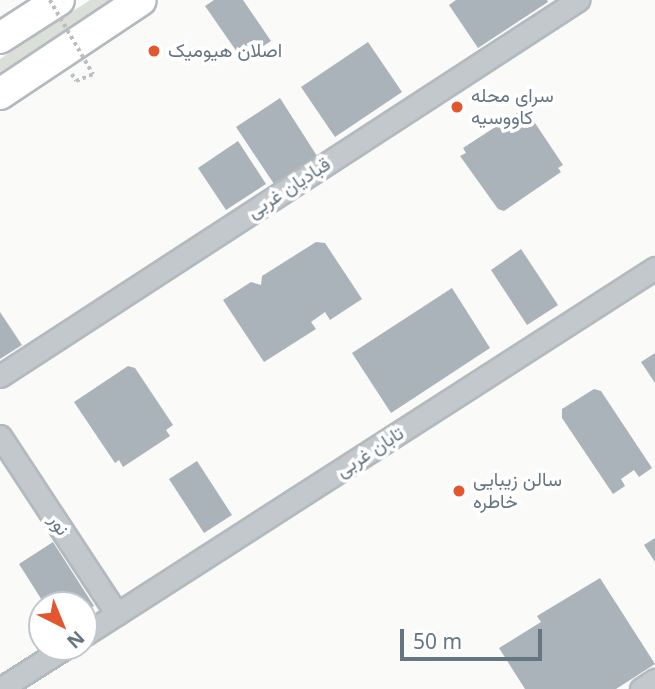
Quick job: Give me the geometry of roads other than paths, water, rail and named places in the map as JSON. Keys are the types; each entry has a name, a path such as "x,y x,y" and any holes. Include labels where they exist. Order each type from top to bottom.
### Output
{"main road":[{"path":"0,38 59,0"},
{"path":"0,93 134,4"}],"street":[{"name":"قبادیان غربی","path":"0,376 578,0"},
{"name":"تابان غربی","path":"98,626 655,268"},
{"name":"نور","path":"0,436 117,614"},
{"path":"0,689 44,661"},
{"path":"641,689 655,680"}],"place":[{"name":"اصلان هیومیک","path":"154,51"},
{"name":"سرای محله کاووسیه","path":"457,107"},
{"name":"سالن زیبایی خاطره","path":"459,491"}]}
